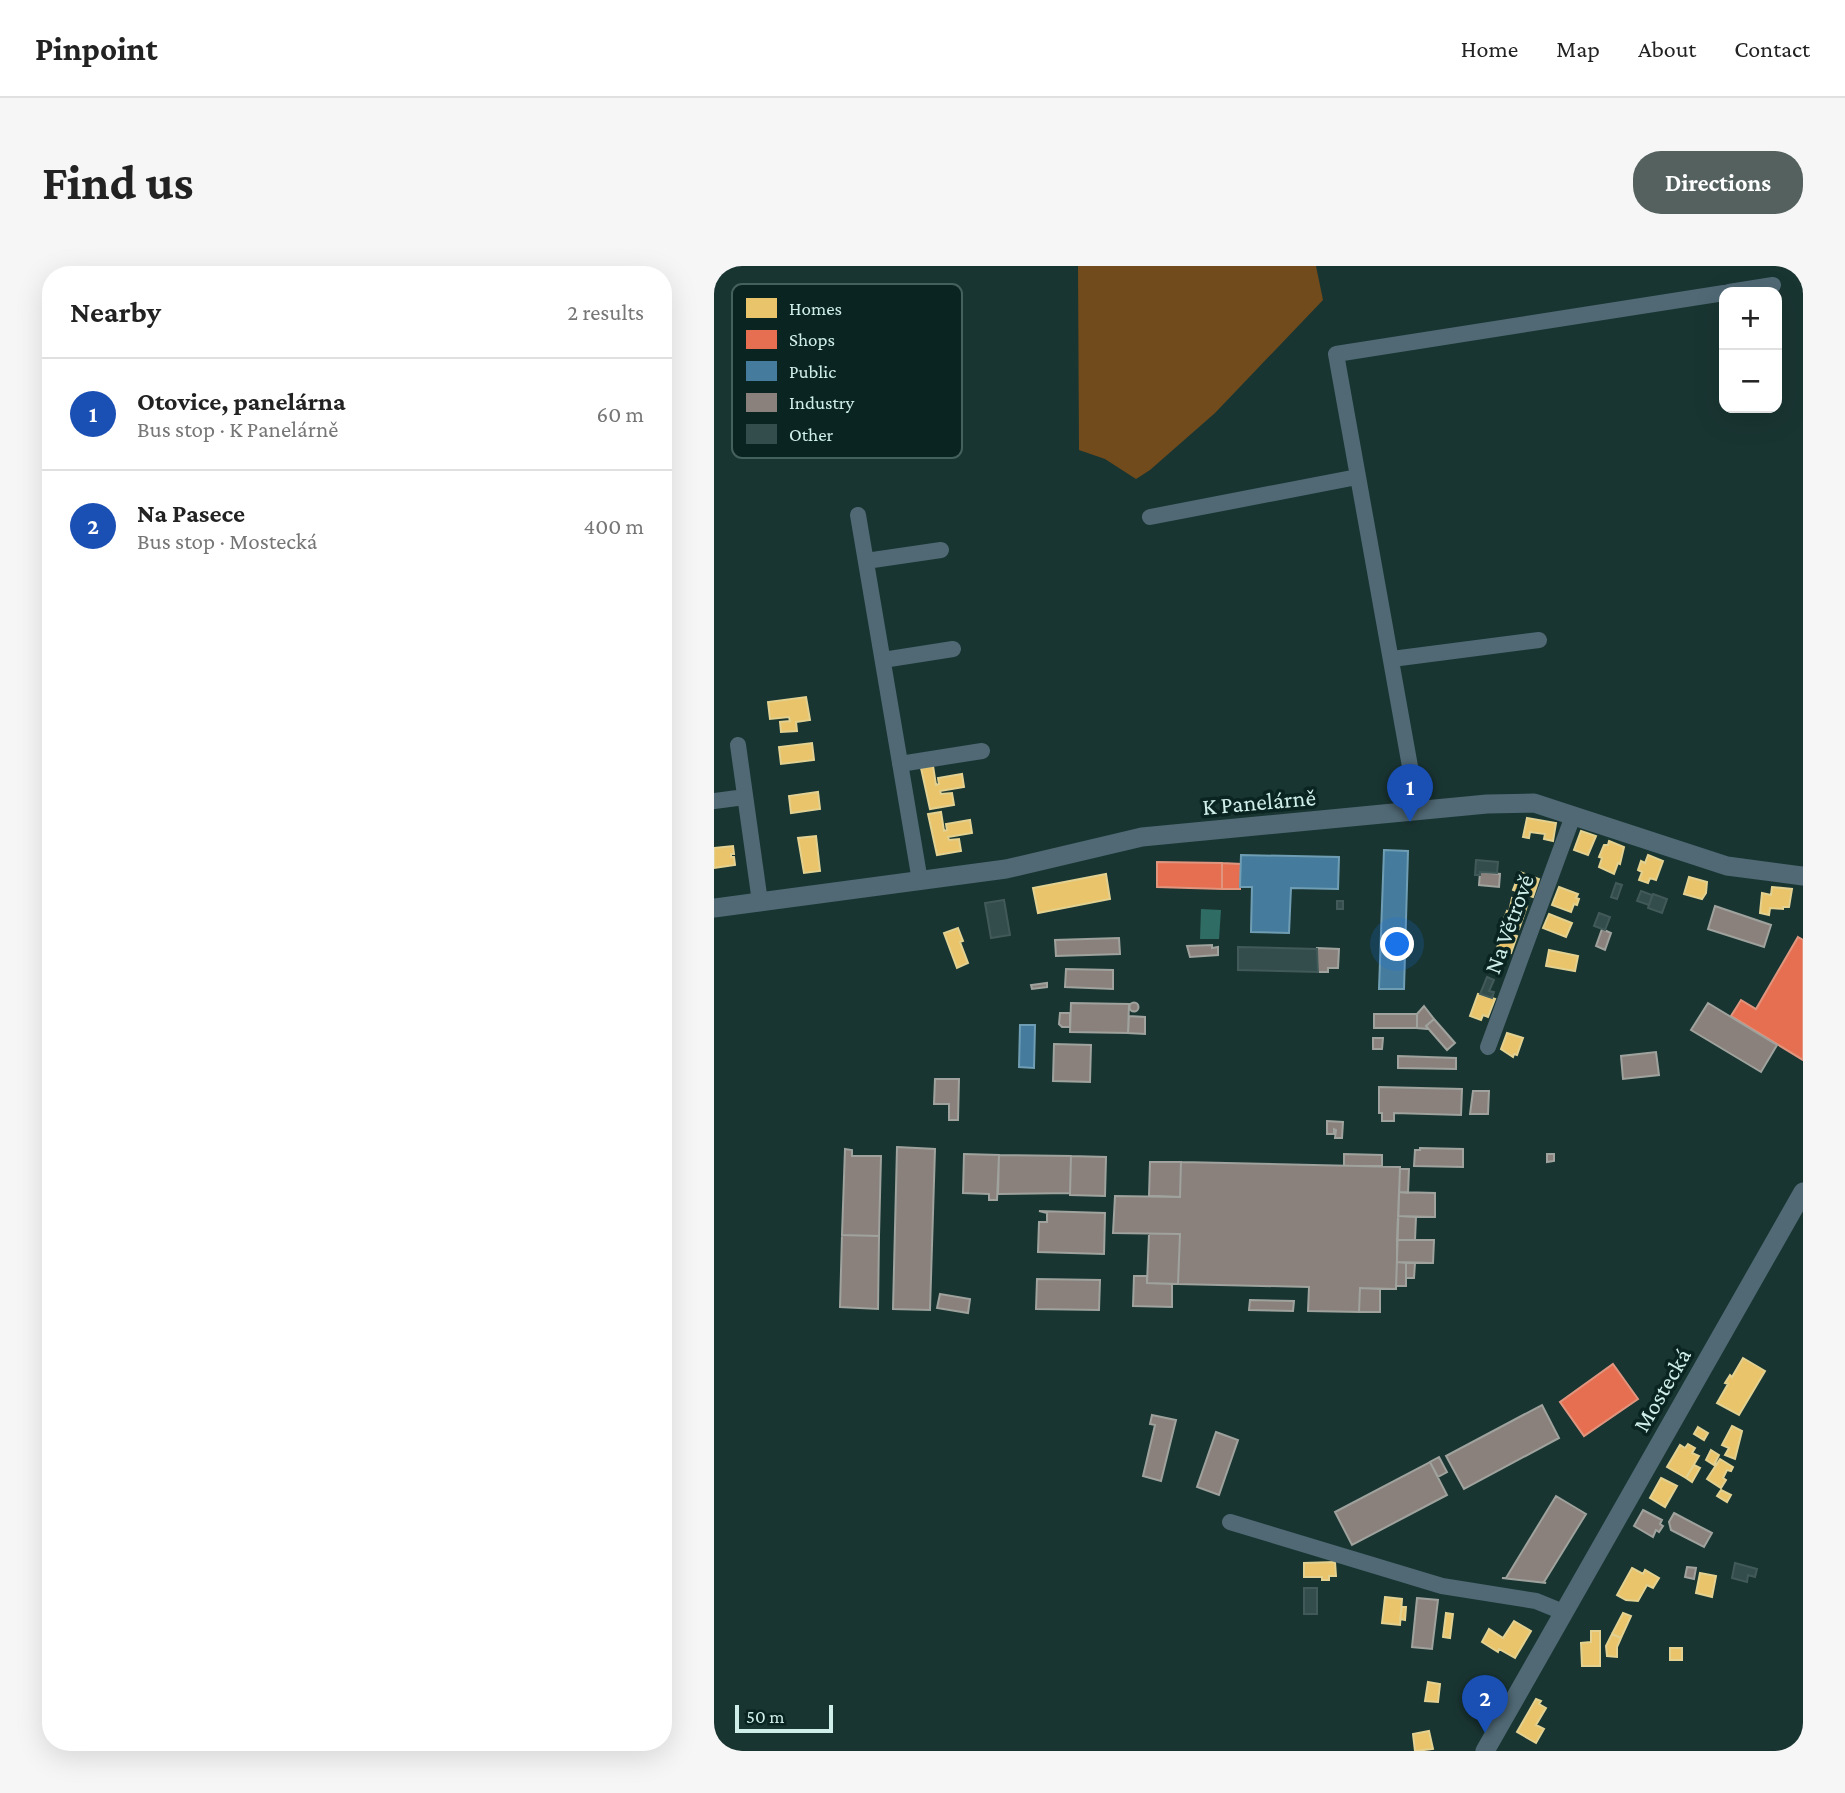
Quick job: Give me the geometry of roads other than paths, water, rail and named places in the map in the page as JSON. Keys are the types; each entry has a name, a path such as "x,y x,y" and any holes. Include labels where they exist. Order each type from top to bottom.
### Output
{"street":[{"path":"1761,287 1773,285"},
{"path":"1418,811 1336,354 1719,294"},
{"path":"1150,517 1357,477"},
{"path":"858,515 920,881"},
{"path":"866,561 941,550"},
{"path":"1392,659 1539,640"},
{"path":"883,660 953,649"},
{"path":"738,745 760,902"},
{"path":"900,764 982,751"},
{"path":"714,801 745,797"},
{"name":"K Panelárně","path":"714,908 1006,869 1142,837 1487,804 1534,803 1727,866 1803,876"},
{"name":"Na Větrově","path":"1488,1047 1573,816"},
{"name":"Mostecká","path":"1485,1751 1803,1192"},
{"path":"1230,1522 1442,1586 1536,1601 1563,1612"}],"place":[{"name":"Otovice, panelárna","path":"1410,822"},
{"name":"Na Pasece","path":"1485,1733"}]}
